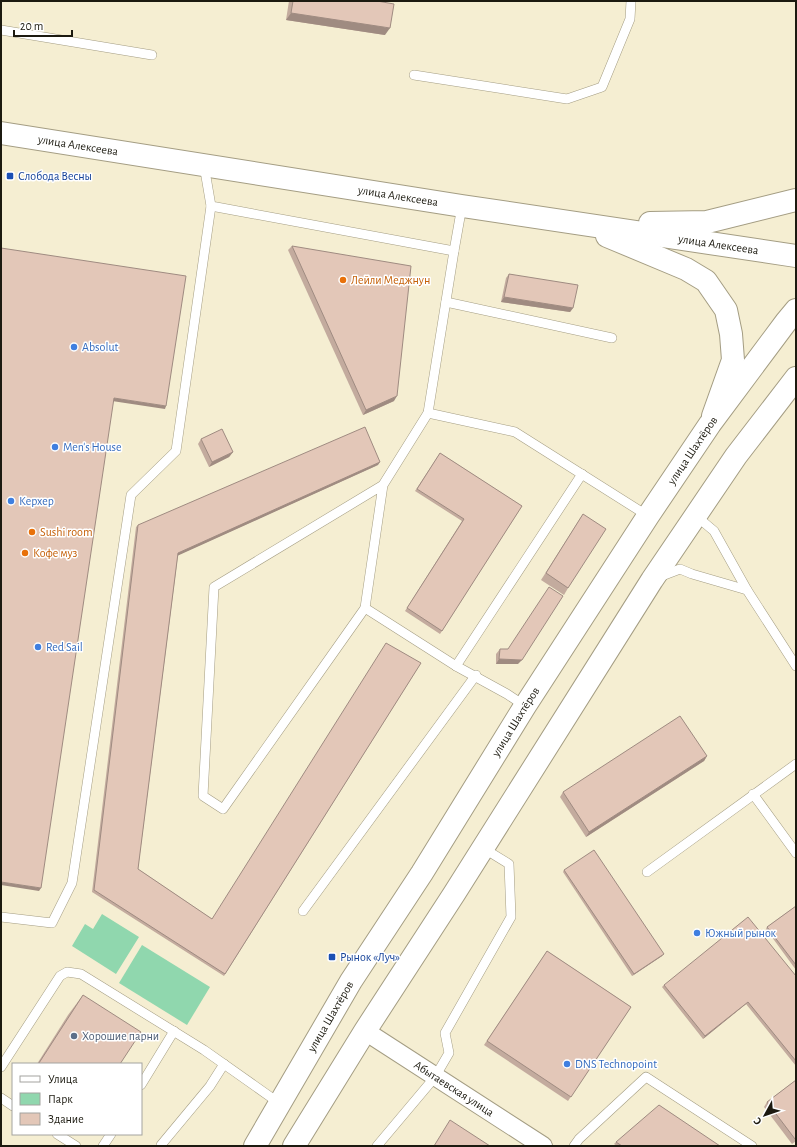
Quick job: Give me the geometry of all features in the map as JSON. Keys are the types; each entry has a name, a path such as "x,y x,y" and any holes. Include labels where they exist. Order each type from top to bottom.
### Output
{"main road":[{"name":"улица Алексеева","path":"1,133 462,206 796,256"},
{"path":"577,223 707,222 796,200"},
{"path":"577,223 686,269 706,281 726,310 731,334 733,360 710,424"},
{"name":"улица Шахтёров","path":"254,1146 351,981 422,873 525,706 648,516 710,424 796,310"},
{"path":"294,1146 365,1031 483,848 652,580 736,456 796,378"}],"street":[{"name":"Абытаевская улица","path":"365,1031 543,1146"}],"lane":[{"path":"414,75 567,99 602,86 630,19 631,1"},
{"path":"1,30 152,55"},
{"path":"1,917 52,923 72,883 131,495 176,451 211,206 204,165"},
{"path":"211,206 454,251"},
{"path":"383,485 214,587 203,796 223,809 365,608 383,485 428,413 462,206"},
{"path":"446,302 612,338"},
{"path":"428,413 515,432 620,500 648,516"},
{"path":"456,666 582,474"},
{"path":"695,515 714,531 747,590 796,666"},
{"path":"652,580 680,569 747,590"},
{"path":"365,608 456,666 476,675 525,706"},
{"path":"303,911 476,675"},
{"path":"647,872 796,764"},
{"path":"753,794 796,853"},
{"path":"377,1146 435,1077 449,1053 445,1033 511,917 508,864 483,848"},
{"path":"1,1066 60,976 67,972 81,974 174,1031 280,1103"},
{"path":"142,1083 174,1031"},
{"path":"161,1145 210,1086 224,1064"},
{"path":"574,1146 579,1139 646,1077 752,1146"},
{"path":"1,1098 12,1105"},
{"path":"59,1135 76,1146"},
{"path":"103,1146 110,1135"}],"green space":[{"path":"102,914 139,937 116,974 72,946 85,924 93,929"},
{"path":"142,945 210,987 187,1025 119,983"}],"building":[{"path":"293,1 377,1 394,4 390,28 291,13"},
{"path":"292,246 411,266 397,396 366,410"},
{"name":"Red Sail","path":"1,248 186,276 166,406 114,398 41,888 1,882"},
{"path":"509,274 578,285 573,308 504,297"},
{"path":"365,427 380,462 178,553 138,869 212,919 386,643 421,663 225,974 94,890 138,525"},
{"path":"222,429 233,452 212,462 201,439"},
{"path":"440,453 522,506 442,631 407,608 464,519 417,489"},
{"path":"583,514 606,529 568,588 546,573"},
{"path":"549,587 563,596 522,660 499,659 500,649 508,649"},
{"path":"680,716 707,756 589,832 563,792"},
{"path":"594,850 664,954 634,974 564,870"},
{"path":"796,906 796,965 767,927"},
{"path":"748,917 796,976 796,1061 748,1002 705,1036 664,985"},
{"path":"547,951 631,1007 571,1097 487,1041"},
{"path":"83,995 141,1032 121,1063 39,1063"},
{"path":"796,1080 796,1139 795,1139 767,1102"},
{"path":"659,1105 720,1146 622,1146 616,1142"},
{"path":"450,1120 490,1146 434,1146"}],"place":[{"name":"Слобода Весны","path":"10,176"},
{"name":"Лейли Меджнун","path":"343,280"},
{"name":"Absolut","path":"74,347"},
{"name":"Men's House","path":"55,447"},
{"name":"Керхер","path":"11,501"},
{"name":"Sushi room","path":"32,532"},
{"name":"Кофе муз","path":"25,553"},
{"name":"Red Sail","path":"38,647"},
{"name":"Южный рынок","path":"697,933"},
{"name":"Рынок «Луч»","path":"332,957"},
{"name":"Хорошие парни","path":"74,1036"},
{"name":"DNS Technopoint","path":"567,1064"}]}
